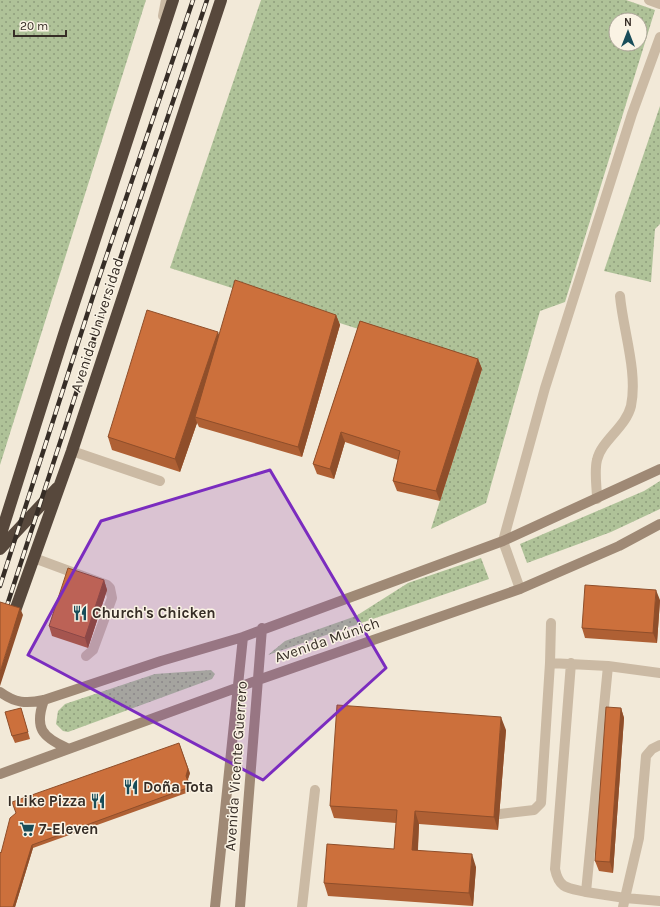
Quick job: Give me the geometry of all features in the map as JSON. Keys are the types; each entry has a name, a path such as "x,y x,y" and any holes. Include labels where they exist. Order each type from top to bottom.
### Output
{"highway":[{"name":"Avenida Universidad","path":"0,536 172,0"},
{"name":"Avenida Universidad","path":"9,630 72,451 221,0"},
{"path":"0,549 60,485"}],"main road":[{"path":"0,692 7,698 21,703 44,700 242,636 503,541 598,499 660,469"},
{"name":"Avenida Múnich","path":"0,774 67,748 258,680 520,589 659,527"},
{"name":"Avenida Vicente Guerrero","path":"240,907 262,628"},
{"name":"Avenida Vicente Guerrero","path":"215,907 239,687 242,636"},
{"path":"44,700 40,712 42,730 46,737 52,742 67,748"}],"street":[{"path":"158,44 166,0"},
{"path":"649,0 660,4"},
{"path":"520,589 503,541 544,388 632,114 660,37"},
{"path":"598,499 596,460 600,452 625,419 630,407 632,392 632,372 620,296"},
{"path":"72,451 160,481"},
{"path":"34,558 107,585 110,588 112,598 93,650 86,656"},
{"path":"500,814 534,810 541,803 550,663 551,623"},
{"path":"550,663 608,666 660,673"},
{"path":"571,663 554,869 557,880 565,887 624,903 660,901"},
{"path":"586,892 608,666"},
{"path":"624,903 638,838 646,756 652,749 660,745"},
{"path":"302,907 315,790"}],"highlighted area":[{"path":"270,470 386,668 263,780 28,655 101,521"}],"green space":[{"path":"0,0 146,0 0,465"},
{"path":"261,0 626,0 655,10 648,33 648,12 608,12 608,52 642,52 565,302 540,311 486,503 431,529 482,369 170,268"},
{"path":"660,106 660,224 655,229 651,282 604,271"},
{"path":"660,481 660,509 611,532 527,563 520,544 644,491"},
{"path":"481,558 489,579 268,655 285,641 356,616 408,583"},
{"path":"211,670 215,674 212,679 68,732 63,731 56,724 58,711 65,704 155,674"}],"building":[{"path":"235,280 336,315 298,447 195,417"},
{"path":"147,310 218,332 175,459 108,437"},
{"path":"360,321 478,359 436,491 393,481 400,451 341,432 330,469 313,464"},
{"name":"Church's Chicken","path":"68,568 104,580 85,638 49,626"},
{"path":"585,585 656,590 653,633 582,628"},
{"path":"0,602 20,608 0,672"},
{"path":"337,705 501,717 494,817 415,811 412,850 472,854 469,893 324,883 327,844 394,849 397,810 330,806"},
{"path":"606,707 621,708 610,862 595,861"},
{"path":"21,708 28,732 12,736 5,712"},
{"path":"179,743 188,769 186,776 190,787 32,845 13,907 0,907 0,852 1,853 10,818 16,813 12,802"}],"railway":[{"path":"0,586 96,287 193,0"},
{"path":"0,627 109,292 207,0"}],"place":[{"name":"Church's Chicken","path":"80,613"},
{"name":"Doña Tota","path":"131,787"},
{"name":"I Like Pizza","path":"98,801"},
{"name":"7-Eleven","path":"27,829"}]}
